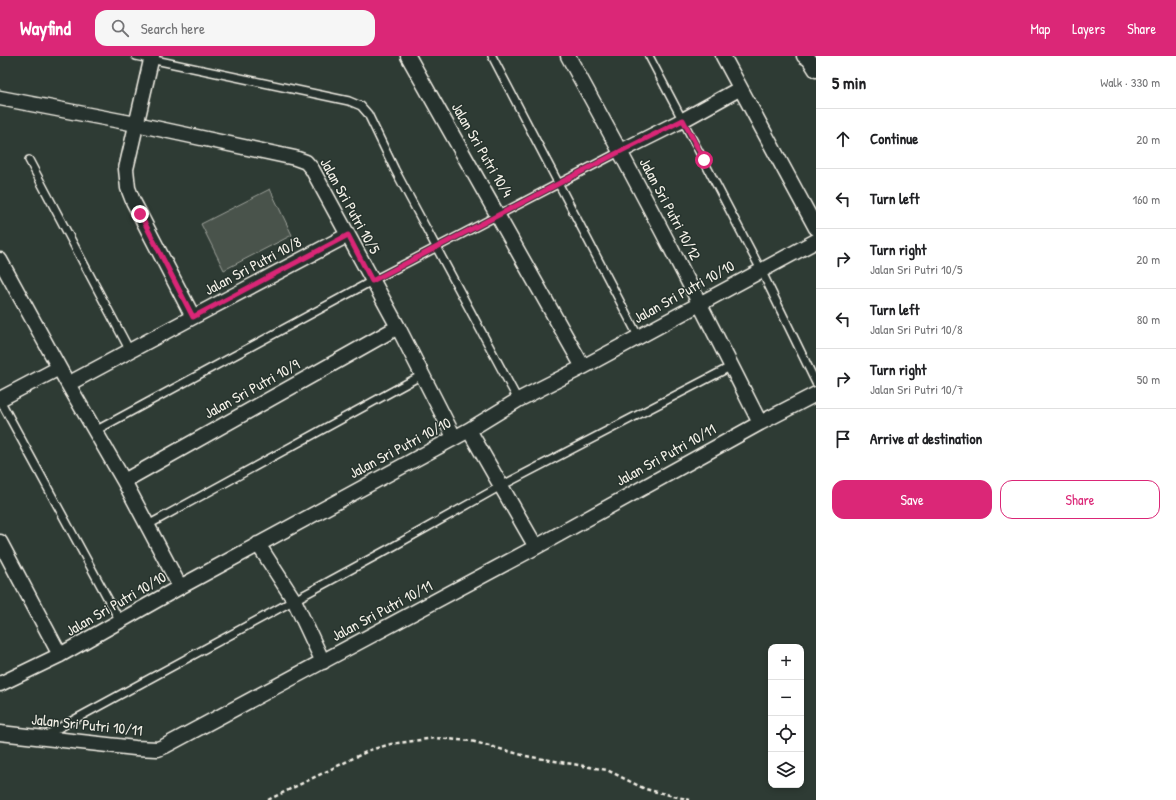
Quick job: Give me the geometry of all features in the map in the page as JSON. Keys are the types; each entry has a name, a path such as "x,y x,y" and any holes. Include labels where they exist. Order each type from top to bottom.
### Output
{"street":[{"name":"Jalan Sri Putri 10/4","path":"408,56 583,366"},
{"name":"Jalan Sri Putri 10/12","path":"568,56 621,151 760,423"},
{"path":"722,56 816,228"},
{"path":"804,56 809,59 816,70"},
{"path":"152,58 126,169 128,188 133,202 193,317"},
{"path":"621,151 683,120 739,89"},
{"name":"Jalan Sri Putri 10/5","path":"0,98 136,124 295,158 306,162 312,169 398,327 454,437"},
{"name":"Jalan Sri Putri 10/8","path":"68,384 348,235"},
{"name":"Jalan Sri Putri 10/10","path":"1,683 60,655 258,544 469,430 518,400 816,241"},
{"path":"0,260 59,368 124,481 180,587"},
{"name":"Jalan Sri Putri 10/9","path":"124,481 398,327"},
{"path":"0,400 59,368"},
{"name":"Jalan Sri Putri 10/11","path":"0,733 135,748 158,749 323,662 536,547 760,423 816,394"},
{"path":"469,430 536,547"},
{"path":"0,542 60,655"},
{"path":"258,544 294,600 323,662"}],"lane":[{"path":"136,56 152,58 349,101 361,106 368,114 395,170 518,400"},
{"path":"492,56 638,336"},
{"path":"649,56 761,270 816,383"},
{"path":"95,431 372,281 621,151"},
{"path":"29,160 130,351"},
{"path":"42,738 501,486 732,366"},
{"path":"148,525 422,375"},
{"path":"0,400 120,621"}],"path":[{"path":"268,800 370,750 392,744 436,738 471,741 526,756 607,770 645,788 690,800"}],"shaded area":[{"path":"270,189 292,235 224,270 201,224"}],"route":[{"path":"140,214 193,317 348,235 372,281 683,120 704,160"}]}
